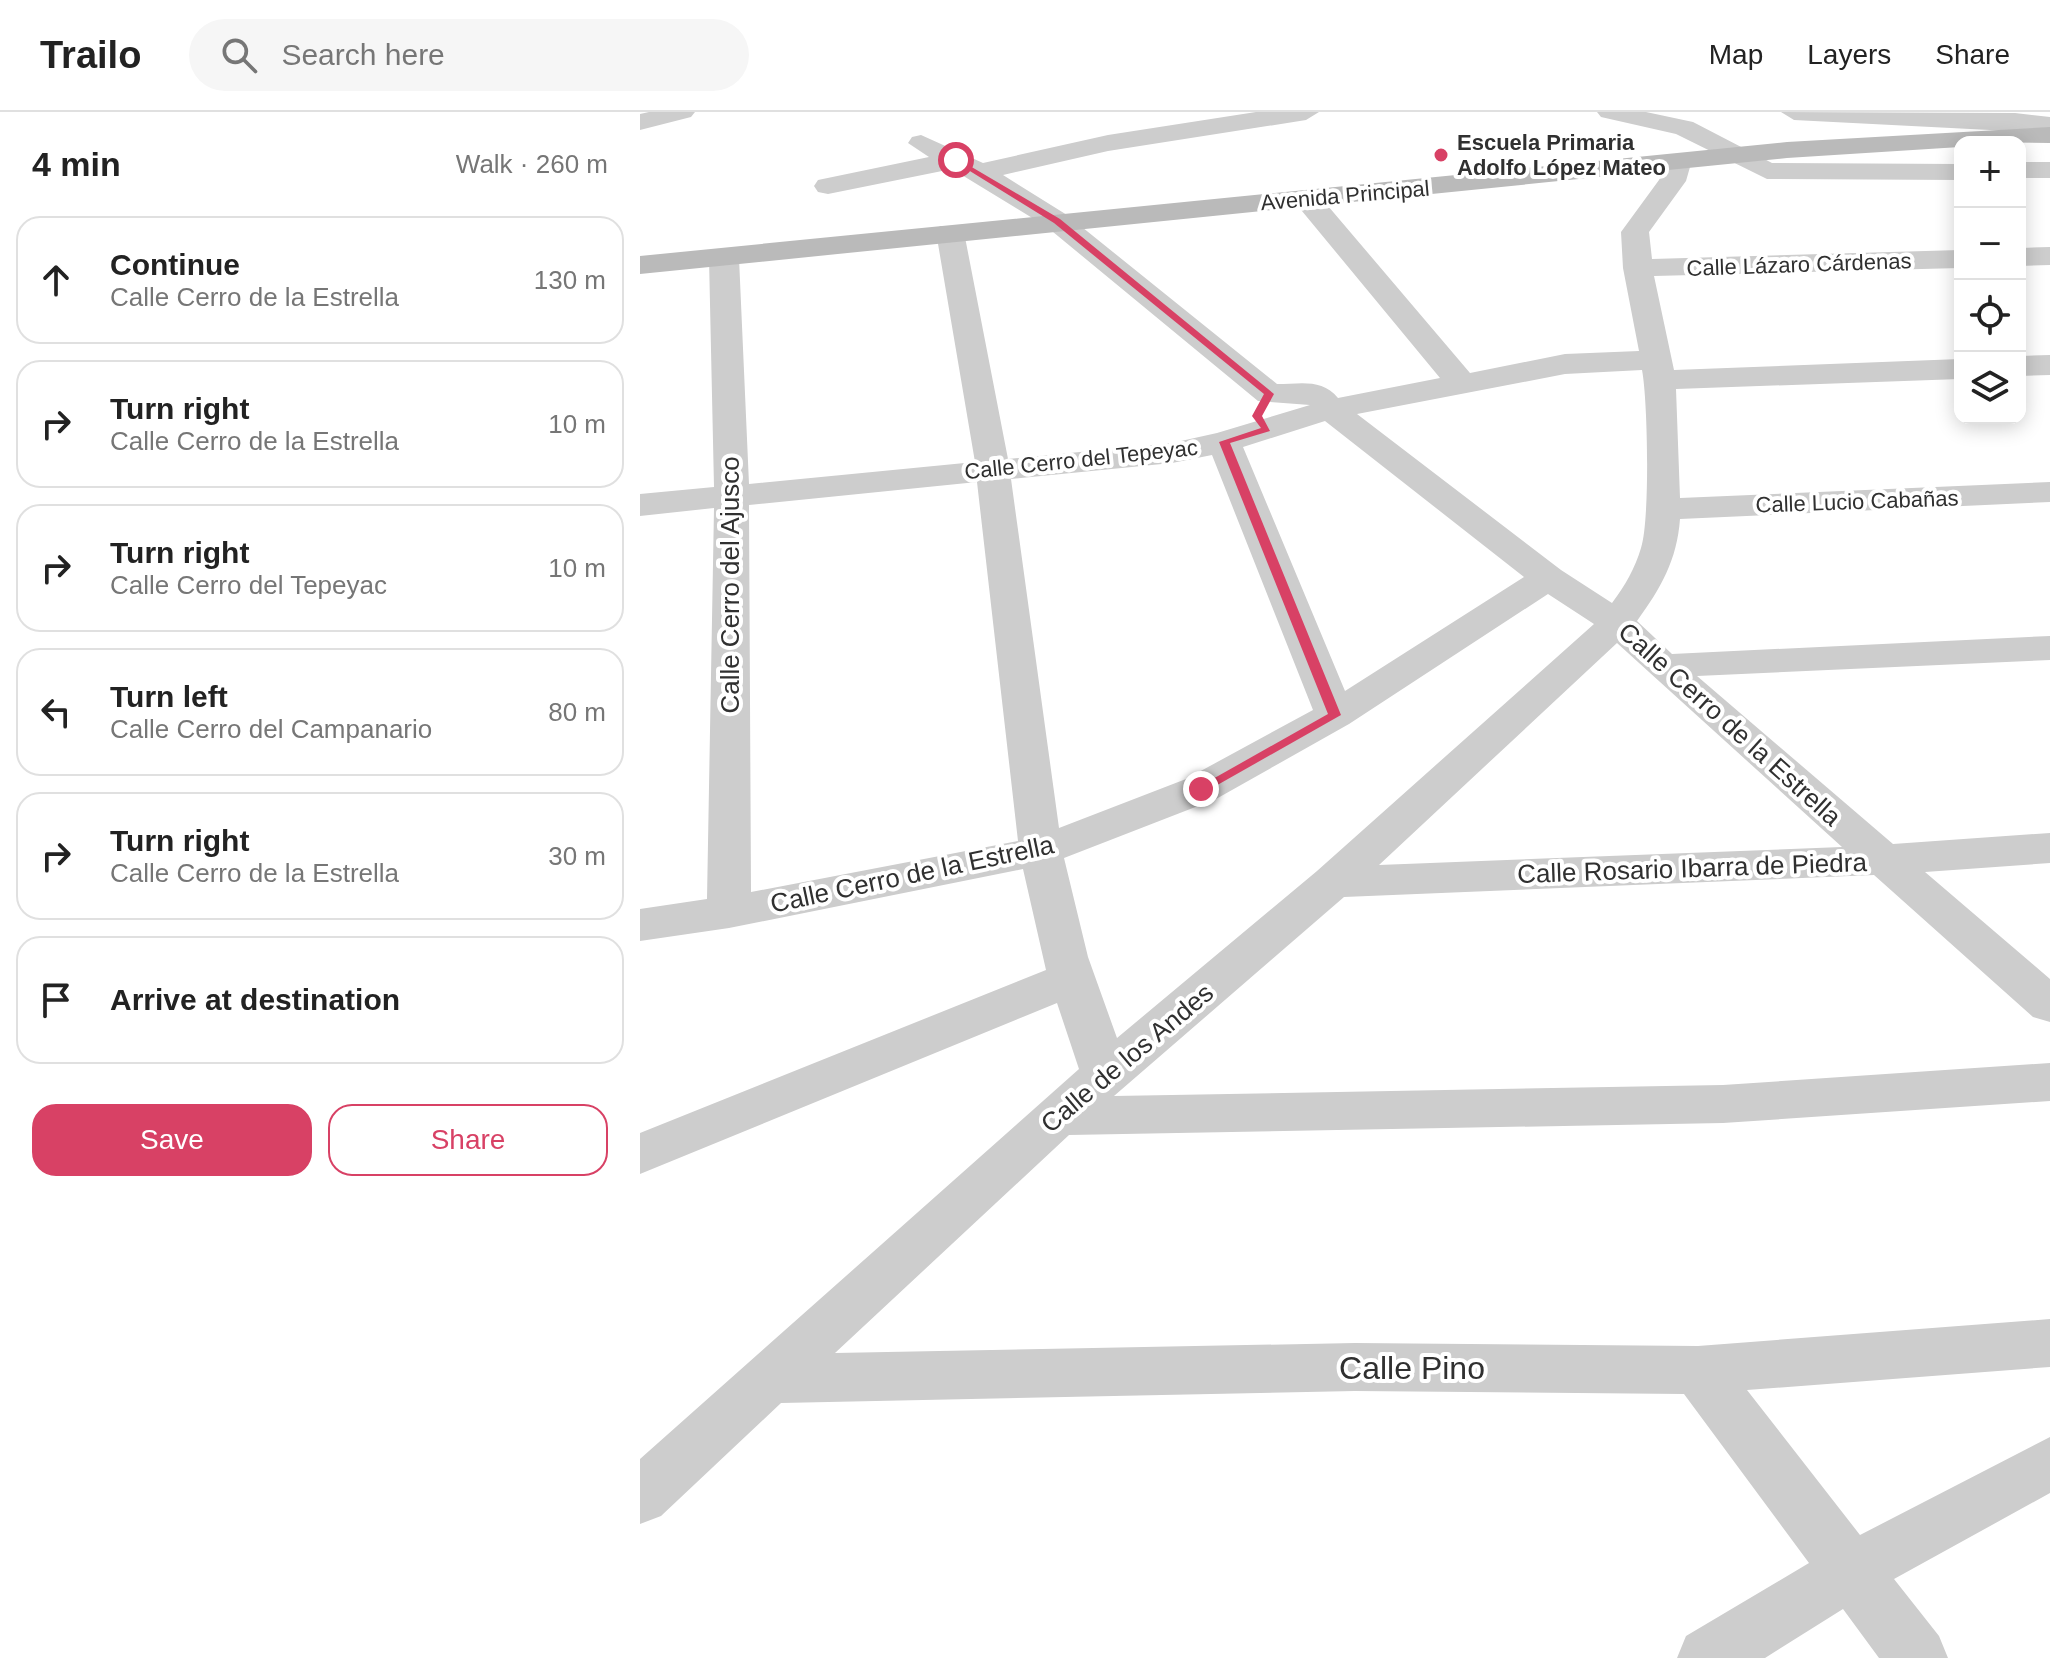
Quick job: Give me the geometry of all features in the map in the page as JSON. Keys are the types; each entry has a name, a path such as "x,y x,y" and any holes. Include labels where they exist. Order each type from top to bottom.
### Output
{"street":[{"path":"640,122 682,112"},
{"path":"828,186 1306,112"},
{"path":"1610,112 1684,128 1767,171 1842,174 1954,172"},
{"path":"1794,112 2050,125"},
{"path":"1684,128 1712,117"},
{"name":"Avenida Principal","path":"640,265 1736,153 1867,142 2050,135"},
{"path":"921,143 968,166 1057,221 1269,394 1257,416 1267,429"},
{"name":"Calle de los Andes","path":"640,1497 1057,1116 1333,882 1558,680 1617,622 1644,585 1660,546 1663,509 1659,370 1638,268 1635,232 1672,181 1679,160"},
{"path":"2026,170 2050,170"},
{"path":"1307,199 1462,384"},
{"path":"950,232 993,470 1041,851 1072,978 1106,1077"},
{"path":"2026,257 2050,256"},
{"name":"Calle Cerro del Ajusco","path":"724,258 732,494 729,912"},
{"name":"Calle Lázaro Cárdenas","path":"1638,268 1954,259"},
{"name":"Calle Cerro del Tepeyac","path":"640,505 1172,453 1224,442 1330,409 1565,364 1659,370 1954,369"},
{"path":"2026,366 2050,365"},
{"name":"Calle Cerro de la Estrella","path":"1269,394 1317,393 1330,409 1548,578 1617,622 1662,666 1881,860 2050,1005"},
{"path":"1224,442 1335,715"},
{"name":"Calle Lucio Cabañas","path":"1663,509 2050,492"},
{"name":"Calle Cerro de la Estrella","path":"640,925 729,912 1041,851 1201,789 1335,715 1548,578"},
{"path":"1662,666 2050,648"},
{"name":"Calle Rosario Ibarra de Piedra","path":"1333,882 1881,860 2050,848"},
{"path":"640,1154 1072,978"},
{"path":"1057,1116 1723,1104 2050,1082"},
{"name":"Calle Pino","path":"772,1379 1355,1367 1698,1370 2050,1343"},
{"path":"1698,1370 1917,1658"},
{"path":"1708,1658 1851,1571 2050,1463"}],"place":[{"name":"Escuela Primaria Adolfo López Mateo","path":"1441,155"}],"route":[{"path":"956,160 1057,221 1269,394 1257,416 1267,429 1224,442 1335,715 1201,789"}]}
